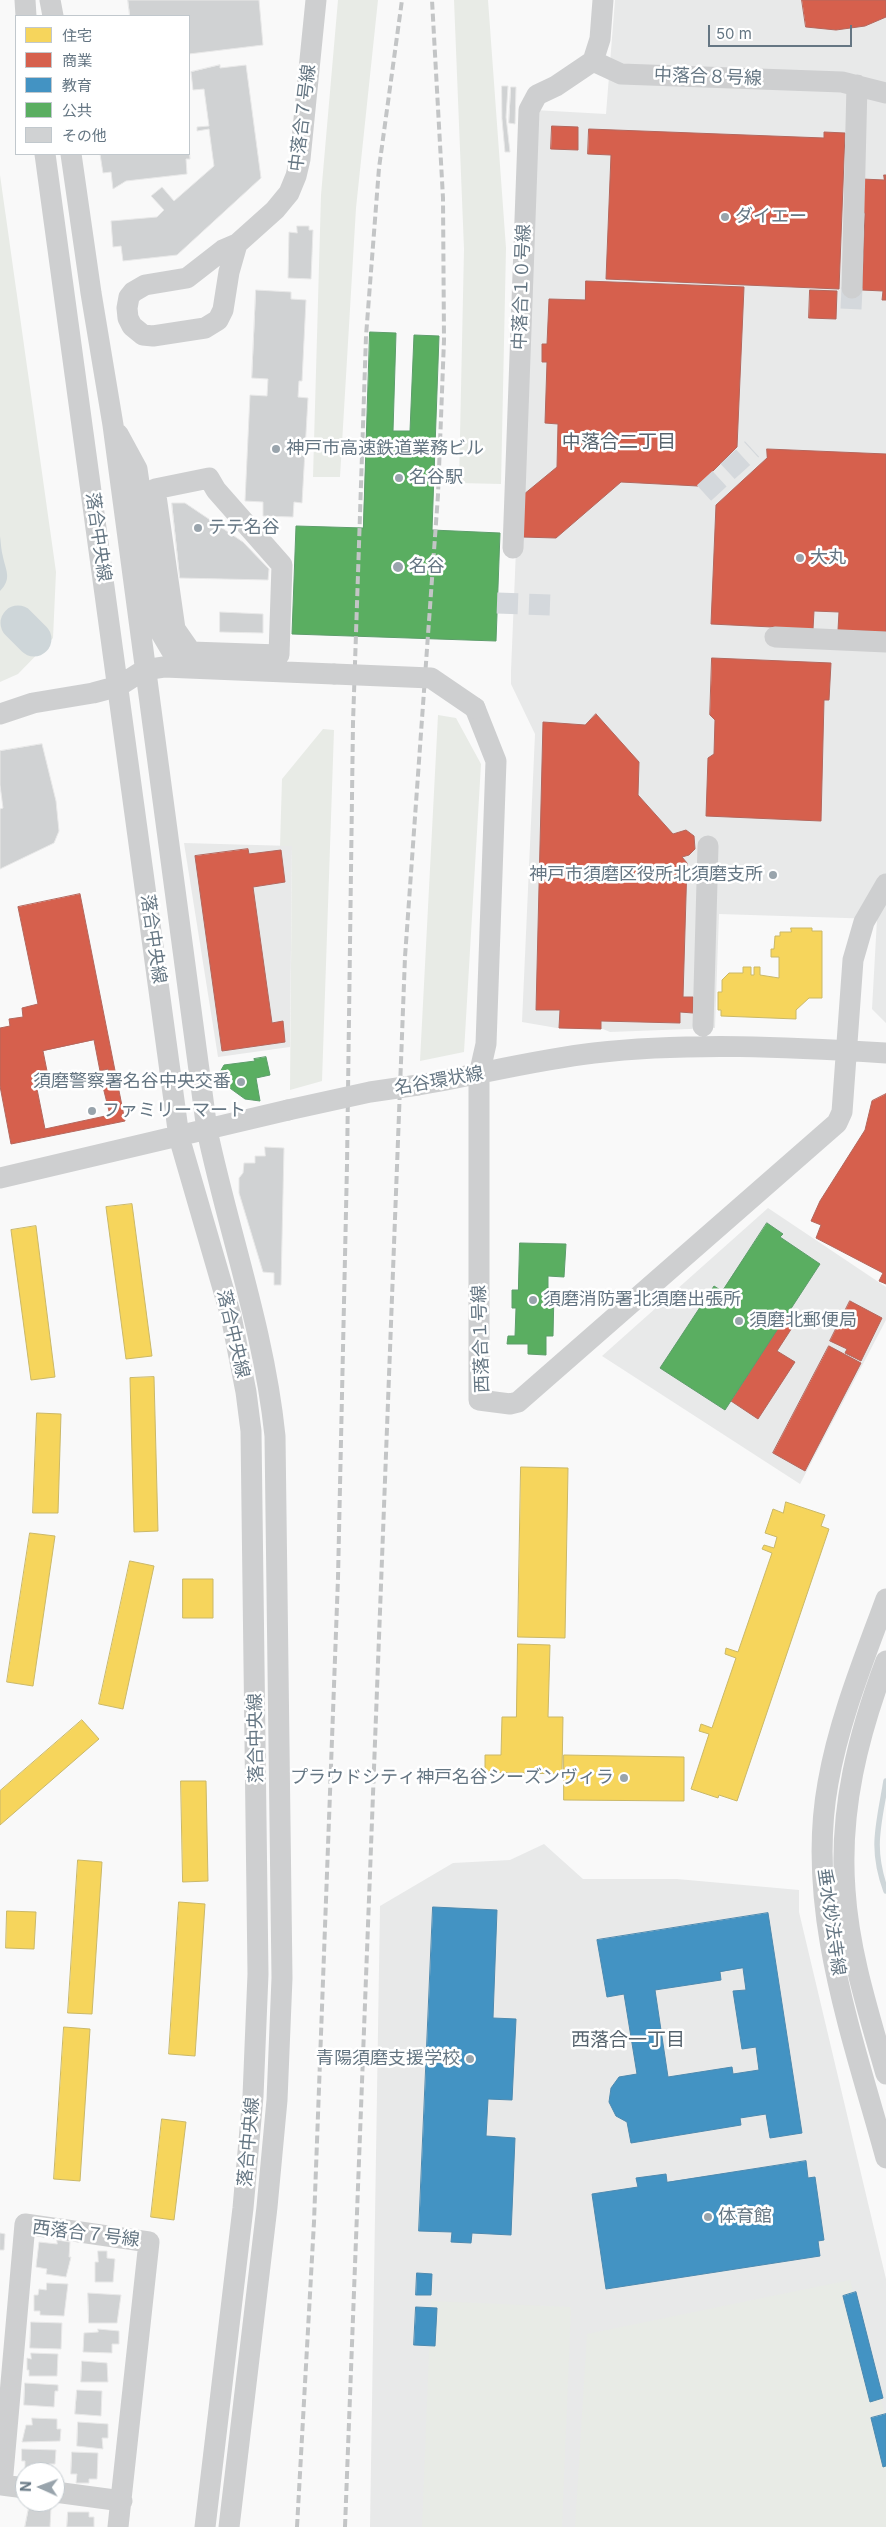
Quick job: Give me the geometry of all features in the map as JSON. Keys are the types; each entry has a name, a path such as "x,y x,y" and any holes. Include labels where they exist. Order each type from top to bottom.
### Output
{"street":[{"path":"25,0 26,15"},
{"path":"50,0 53,15"},
{"name":"中落合７号線","path":"237,244 229,272 223,310 218,320 205,328 153,336 143,335 132,326 128,318 127,308 129,297 139,286 187,278 223,250 237,244 282,203 296,176 316,0"},
{"path":"594,61 600,40 603,0"},
{"name":"中落合８号線","path":"594,61 621,74 842,82 886,93"},
{"name":"中落合１０号線","path":"513,548 529,110 537,96 594,61"},
{"path":"852,288 857,85"},
{"name":"落合中央線","path":"45,155 179,1137 231,1316 246,1392 252,1471 258,1974 253,2096 243,2208 205,2527"},
{"name":"落合中央線","path":"72,155 90,293 113,426 144,670 207,1130 216,1176 254,1308 270,1389 276,1472 282,1978 277,2100 267,2207 229,2527"},
{"path":"113,426 137,469 161,633 171,650 189,668"},
{"path":"209,478 216,490 282,565 287,594 279,655 190,652 175,629 155,489 209,478"},
{"path":"774,637 886,642"},
{"path":"0,714 14,708 94,694 119,686 144,670 164,667 431,678 475,708 496,761 486,1044 471,1076"},
{"path":"703,1026 708,846"},
{"path":"846,1050 851,1015 854,960 858,939 864,922 886,884"},
{"name":"名谷環状線","path":"0,1176 179,1137 370,1092 471,1076 533,1062 620,1050 743,1048 846,1050 886,1053"},
{"name":"西落合１号線","path":"471,1076 479,1400 510,1404 518,1402 532,1390 837,1123 842,1112 846,1050"},
{"name":"垂水妙法寺線","path":"886,1599 853,1690 836,1748 825,1805 822,1864 825,1907 836,1968 886,2158"},
{"name":"垂水妙法寺線","path":"886,1661 862,1731 851,1778 846,1812 844,1861 845,1891 852,1942 886,2074"},
{"name":"西落合７号線","path":"0,2490 25,2224 149,2242 118,2527"},
{"path":"0,2490 15,2489"},
{"path":"65,2493 122,2501"}],"shaded area":[{"path":"338,0 378,0 356,208 340,477 313,477 321,195"},
{"path":"454,0 488,0 506,248 501,484 459,483 464,249"},
{"path":"615,0 886,0 886,1023 872,1009 877,919 719,914 715,1028 610,1032 603,1029 557,1028 522,1022 535,734 511,684 511,671 534,110 606,114"},
{"path":"0,175 56,572 53,638 18,674 0,682"},
{"path":"0,536 7,579 0,591"},
{"path":"438,715 456,718 481,764 464,1052 420,1061"},
{"path":"323,729 334,730 322,1081 290,1090 292,846 280,846 282,779"},
{"path":"184,843 292,846 290,1047 218,1057"},
{"path":"768,1208 886,1287 886,1320 800,1484 602,1356"},
{"path":"544,1844 583,1879 677,1879 799,1890 799,1912 886,2279 886,2527 370,2527 380,1906 453,1863 510,1860"},
{"path":"850,2280 886,2419 886,2527 575,2527 587,2334"},
{"path":"431,2301 571,2307 562,2527 422,2527"}],"building: 住宅":[{"path":"791,928 812,928 812,931 822,931 822,998 809,998 796,1010 796,1019 721,1016 721,1010 718,1010 718,992 722,992 722,980 729,973 743,973 743,967 751,967 751,975 754,975 754,967 760,967 760,975 779,978 779,957 771,957 771,949 774,949 775,936 780,936 780,932 791,932"},
{"path":"132,1204 152,1356 126,1359 106,1207"},
{"path":"36,1226 55,1377 31,1380 11,1230"},
{"path":"154,1377 158,1531 134,1532 130,1378"},
{"path":"37,1413 61,1414 58,1513 33,1513"},
{"path":"521,1467 568,1468 565,1638 518,1637"},
{"path":"786,1502 825,1515 821,1526 829,1529 737,1801 719,1795 718,1798 691,1789 709,1734 699,1731 701,1724 712,1728 736,1658 725,1654 726,1648 738,1652 772,1553 762,1549 764,1545 774,1548 777,1537 765,1533 773,1509 783,1513"},
{"path":"30,1533 55,1536 33,1686 7,1682"},
{"path":"130,1561 154,1566 123,1709 99,1704"},
{"path":"183,1579 213,1579 213,1618 183,1618"},
{"path":"518,1644 550,1645 548,1717 563,1717 562,1774 485,1772 485,1755 501,1755 502,1717 516,1717"},
{"path":"82,1720 99,1739 0,1825 0,1791"},
{"name":"プラウドシティ神戸名谷シーズンヴィラ","path":"564,1755 684,1757 684,1801 564,1800"},
{"path":"181,1781 206,1781 208,1881 183,1882"},
{"path":"78,1860 102,1862 92,2014 68,2013"},
{"path":"179,1902 205,1904 195,2056 169,2054"},
{"path":"7,1911 36,1912 34,1949 6,1948"},
{"path":"64,2027 90,2029 80,2181 54,2179"},
{"path":"162,2119 186,2122 174,2220 151,2217"}],"building: 商業":[{"path":"802,0 886,0 886,17 865,26 836,30 806,27"},
{"path":"552,126 578,127 578,150 551,149"},
{"name":"ダイエー","path":"589,129 824,138 824,132 845,133 839,289 606,279 611,155 588,154"},
{"path":"884,175 886,175 886,300 882,300 883,291 862,290 865,213 861,212 862,179 884,180"},
{"path":"586,281 744,287 737,447 698,486 621,482 556,538 522,537 523,495 557,467 558,424 545,423 547,362 542,362 542,344 547,344 549,299 585,300"},
{"path":"810,290 837,291 836,319 809,318"},
{"name":"大丸","path":"767,449 886,454 886,632 838,630 839,612 814,611 813,629 711,624 716,505 767,458"},
{"path":"712,658 831,663 829,700 824,700 821,821 706,816 708,758 714,754 715,720 710,715"},
{"path":"596,714 639,762 638,795 673,834 686,830 694,836 695,849 689,855 682,857 687,863 683,997 693,997 693,1013 680,1012 680,1023 601,1021 601,1029 559,1028 560,1010 536,1010 543,722 585,725"},
{"path":"248,849 249,854 281,850 285,882 253,887 272,1023 283,1021 285,1042 222,1051 195,856"},
{"path":"80,894 125,1121 11,1144 0,1086 0,1028 10,1026 9,1019 23,1017 22,1008 38,1004 18,907"},
{"path":"94,1040 100,1071 108,1069 112,1085 103,1087 110,1115 45,1129 34,1074 47,1071 43,1051"},
{"path":"886,1094 886,1284 879,1281 883,1273 816,1238 821,1225 811,1221 820,1201 865,1130 872,1101"},
{"path":"850,1301 882,1318 861,1361 845,1353 847,1349 830,1341"},
{"path":"789,1311 799,1317 777,1351 795,1362 758,1419 731,1401"},
{"path":"829,1346 861,1363 805,1471 773,1453"}],"building: 教育":[{"name":"青陽須磨支援学校","path":"433,1907 497,1910 493,2018 516,2019 512,2100 488,2099 486,2136 515,2138 511,2235 472,2233 471,2243 451,2242 452,2232 419,2231"},
{"path":"768,1913 802,2133 770,2138 766,2114 740,2118 741,2125 631,2143 627,2122 616,2116 609,2102 611,2088 619,2077 637,2074 624,1994 607,1997 597,1940","holes":["743,1968 746,1990 733,1991 742,2049 756,2047 759,2070 733,2074 732,2067 668,2077 655,1990 721,1980 720,1972"]},
{"name":"体育館","path":"806,2161 808,2178 815,2177 824,2240 818,2241 820,2256 606,2289 592,2194 638,2187 636,2178 666,2174 667,2182"},
{"path":"417,2273 432,2274 431,2295 416,2295"},
{"path":"856,2292 883,2398 870,2402 843,2296"},
{"path":"416,2307 437,2308 435,2346 414,2345"},
{"path":"886,2414 886,2466 883,2467 871,2418"}],"building: 公共":[{"name":"名谷駅","path":"370,332 396,333 393,431 410,431 414,335 439,336 432,530 500,533 496,641 292,634 296,526 363,528"},
{"name":"須磨警察署名谷中央交番","path":"266,1057 270,1075 256,1078 260,1101 245,1099 227,1086 220,1072 224,1065 255,1061 254,1059"},
{"path":"767,1223 783,1234 780,1237 820,1264 725,1410 660,1368 714,1286 722,1291"},
{"name":"須磨消防署北須磨出張所","path":"520,1243 566,1244 564,1277 548,1276 548,1291 554,1291 553,1336 546,1336 546,1355 528,1354 528,1344 507,1344 508,1336 515,1336 516,1308 512,1308 512,1290 518,1290"}],"building: その他":[{"path":"128,0 259,0 263,45 190,54 190,15 130,15"},
{"path":"220,65 220,68 246,65 261,178 177,255 123,261 121,246 113,247 111,221 157,217 164,210 151,196 162,187 174,201 214,166 209,129 197,131 197,127 209,126 204,89 193,90 191,72"},
{"path":"502,86 508,86 506,117 510,152 505,152"},
{"path":"511,87 516,87 515,124 509,123"},
{"path":"100,155 190,155 190,159 186,159 187,174 126,181 113,189 111,172 103,173"},
{"path":"297,226 309,226 309,230 313,230 311,279 288,278 289,232 297,233"},
{"name":"神戸市高速鉄道業務ビル","path":"256,290 291,292 291,299 306,300 302,381 299,381 298,397 308,398 302,503 294,502 293,517 263,516 263,502 245,501 250,395 267,396 268,379 252,378"},
{"name":"テテ名谷","path":"172,503 185,503 243,542 269,569 268,580 180,578"},
{"path":"220,612 263,614 263,633 220,632"},
{"path":"42,744 56,801 59,831 54,843 0,869 0,809 3,808 0,785 0,751"},
{"path":"265,1147 284,1148 281,1285 274,1285 274,1273 263,1272 239,1193 239,1178 243,1173 244,1163 255,1163 255,1156 265,1156"},
{"path":"0,2233 5,2234 4,2250 0,2250"},
{"path":"57,2240 70,2242 69,2257 71,2257 66,2277 46,2274 47,2269 36,2267 39,2242 57,2244"},
{"path":"98,2251 107,2251 107,2258 115,2259 113,2282 95,2282 95,2262 98,2262"},
{"path":"47,2283 68,2284 64,2316 40,2315 40,2311 34,2311 34,2295 38,2295 39,2289 46,2290"},
{"path":"88,2293 121,2295 117,2323 89,2323"},
{"path":"31,2322 62,2323 61,2349 30,2348"},
{"path":"98,2329 119,2331 119,2344 112,2344 112,2353 83,2352 84,2333 98,2332"},
{"path":"31,2353 58,2354 57,2376 29,2376 27,2358 31,2359"},
{"path":"82,2361 107,2363 108,2382 81,2382"},
{"path":"25,2383 58,2385 58,2391 55,2391 54,2407 24,2405"},
{"path":"77,2390 102,2391 101,2416 75,2414"},
{"path":"32,2418 57,2419 57,2429 61,2429 60,2441 22,2442 26,2425 32,2425"},
{"path":"78,2422 108,2424 108,2438 102,2438 103,2449 77,2446"},
{"path":"22,2449 56,2450 55,2462 22,2461"},
{"path":"72,2452 98,2453 97,2479 89,2479 89,2483 76,2483 77,2474 71,2474"},
{"path":"28,2512 51,2512 50,2527 25,2527"},
{"path":"68,2512 89,2512 89,2517 94,2517 94,2527 67,2527"}],"waterway":[{"path":"18,623 34,639"},
{"path":"886,1781 877,1836 878,1861 886,1891"}],"tunnel":[{"path":"851,309 852,288"},
{"path":"704,493 752,449"},
{"path":"497,603 553,605"}],"railway":[{"path":"297,2527 314,2222 338,1578 347,1165 353,723 366,336 379,168 402,0"},
{"path":"345,2527 405,957 438,495 444,340 443,198 432,0"}],"place":[{"name":"ダイエー","path":"725,217"},
{"name":"神戸市高速鉄道業務ビル","path":"276,449"},
{"name":"名谷駅","path":"399,478"},
{"name":"テテ名谷","path":"198,528"},
{"name":"大丸","path":"800,558"},
{"name":"名谷","path":"398,567"},
{"name":"神戸市須磨区役所北須磨支所","path":"773,875"},
{"name":"須磨警察署名谷中央交番","path":"241,1082"},
{"name":"ファミリーマート","path":"92,1111"},
{"name":"須磨消防署北須磨出張所","path":"533,1300"},
{"name":"須磨北郵便局","path":"739,1321"},
{"name":"プラウドシティ神戸名谷シーズンヴィラ","path":"624,1778"},
{"name":"青陽須磨支援学校","path":"470,2059"},
{"name":"体育館","path":"708,2217"}],"district":[{"name":"中落合二丁目","path":"619,442"},
{"name":"西落合一丁目","path":"628,2040"}]}
